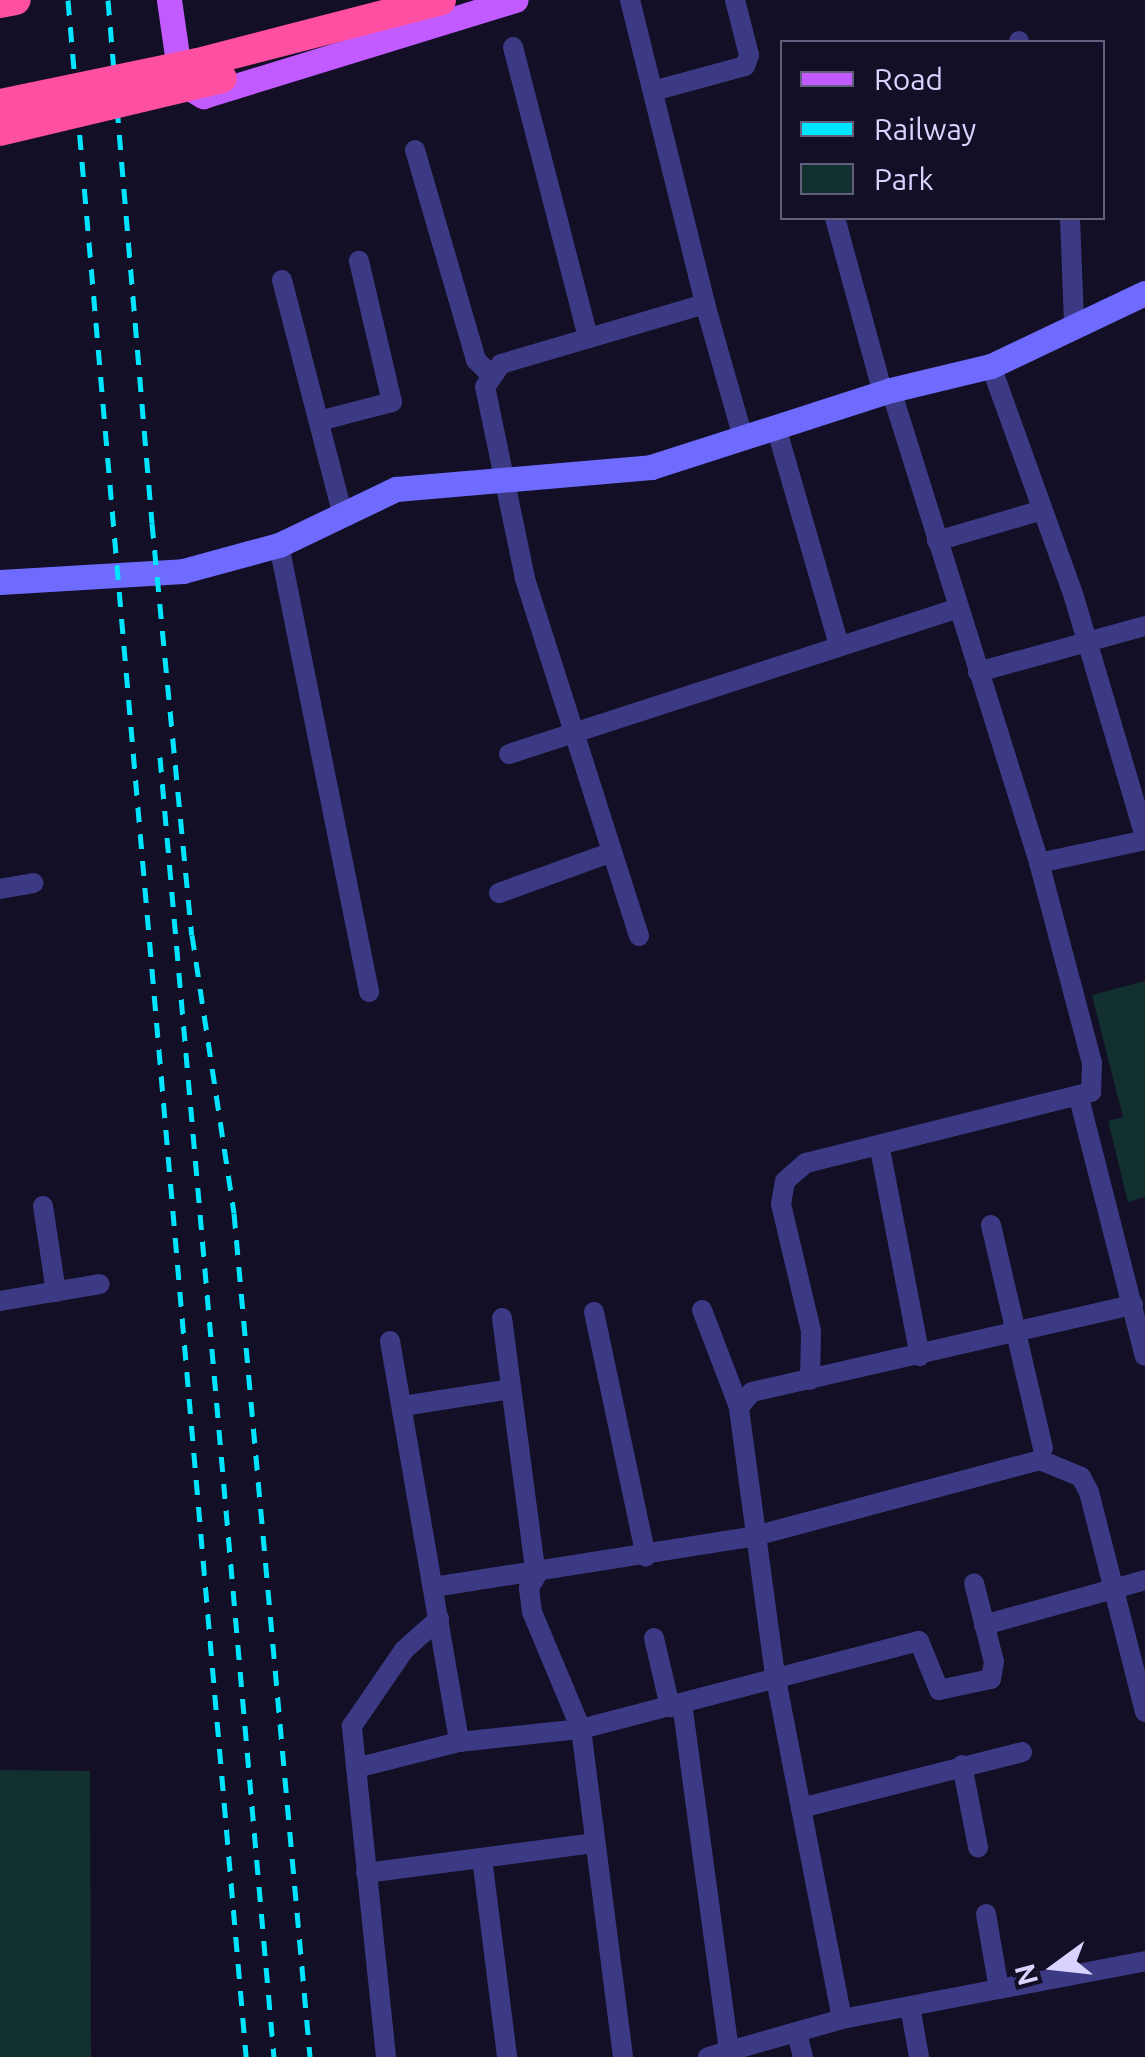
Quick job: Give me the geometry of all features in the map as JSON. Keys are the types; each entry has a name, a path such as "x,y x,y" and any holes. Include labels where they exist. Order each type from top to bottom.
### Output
{"highway":[{"path":"0,3 16,0"},
{"path":"0,104 198,64 441,0"},
{"path":"0,131 228,76 393,13"}],"main road":[{"path":"169,0 181,84 203,96 516,0"}],"street":[{"path":"630,0 705,304 743,438"},
{"path":"653,91 745,66 749,55 735,0"},
{"path":"513,47 588,338"},
{"path":"415,150 476,360 490,374"},
{"path":"810,1380 811,1330 781,1204 786,1181 806,1163 880,1149 1079,1098 1091,1092 1092,1063 1039,864 938,540 886,392 836,220"},
{"path":"1070,220 1074,322"},
{"path":"319,421 392,402 359,262"},
{"path":"282,280 342,512"},
{"path":"0,582 158,574 279,545 396,489 652,466 886,392 991,366 1074,322 1145,293"},
{"path":"640,936 525,578 485,387 490,374 501,364 705,304"},
{"path":"991,366 1087,642 1144,837 1039,864"},
{"path":"776,427 839,645"},
{"path":"938,540 1042,510"},
{"path":"279,545 368,992"},
{"path":"508,754 958,608"},
{"path":"978,672 1145,626"},
{"path":"499,893 612,852"},
{"path":"0,890 33,883"},
{"path":"1079,1098 1145,1356"},
{"path":"880,1149 920,1356"},
{"path":"43,1206 56,1292"},
{"path":"991,1224 1043,1448"},
{"path":"0,1301 100,1284"},
{"path":"739,1407 752,1392 1134,1306"},
{"path":"702,1310 739,1407 751,1537 774,1675 842,2018"},
{"path":"594,1312 646,1557"},
{"path":"502,1318 536,1576 528,1588 532,1612 580,1729 623,2057"},
{"path":"390,1341 459,1742"},
{"path":"403,1406 511,1390"},
{"path":"434,1587 536,1576 751,1537 1040,1460 1086,1482 1110,1592 1145,1712"},
{"path":"984,1625 1145,1580"},
{"path":"356,1768 459,1742 580,1729 774,1675 919,1641 939,1690 991,1679 994,1662 974,1583"},
{"path":"386,2057 352,1726 362,1703 439,1619"},
{"path":"654,1638 676,1705 729,2051"},
{"path":"801,1808 1022,1752"},
{"path":"962,1765 978,1847"},
{"path":"366,1873 595,1842"},
{"path":"482,1858 507,2057"},
{"path":"986,1914 999,1989"},
{"path":"708,2057 842,2018 1145,1961"},
{"path":"910,2006 919,2057"},
{"path":"797,2034 803,2057"}],"green space":[{"path":"1145,981 1145,1197 1128,1202 1108,1121 1123,1117 1092,995"},
{"path":"0,1770 90,1771 91,2057 0,2057"}],"railway":[{"path":"68,0 246,2057"},
{"path":"108,0 192,935 234,1213 310,2057"},
{"path":"160,757 274,2057"}]}
